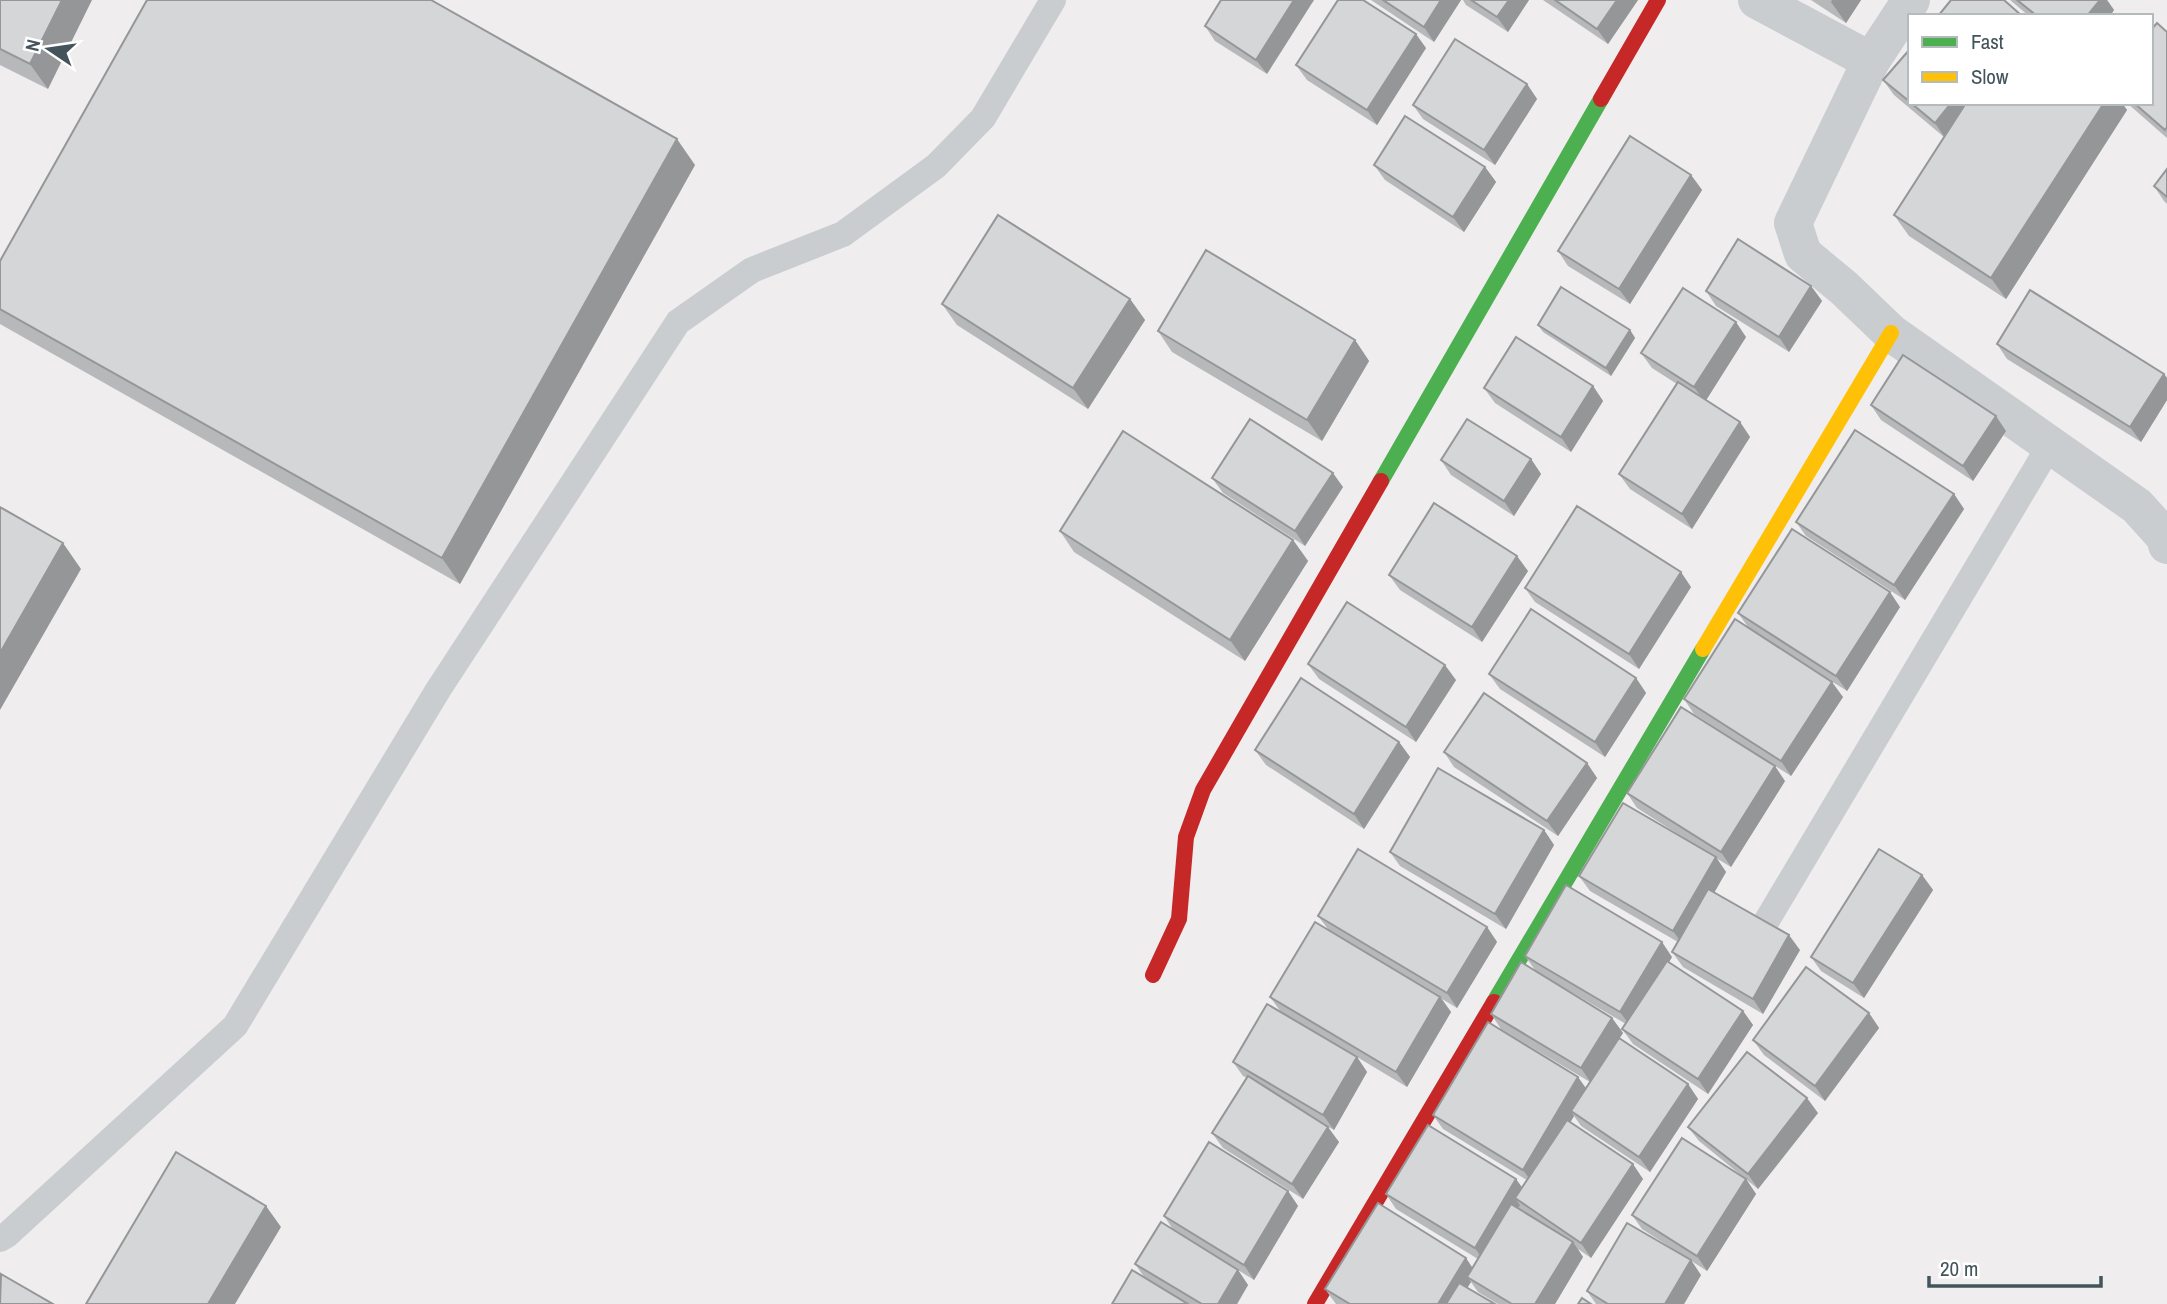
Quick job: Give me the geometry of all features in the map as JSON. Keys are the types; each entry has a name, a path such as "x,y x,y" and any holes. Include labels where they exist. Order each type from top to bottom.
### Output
{"street":[{"path":"1153,975 1179,919 1186,837 1203,790 1658,0"},
{"path":"1757,0 1871,61"},
{"path":"1911,0 1871,61 1793,223 1803,254 1891,333 2137,506 2165,537 2167,545"},
{"path":"1315,1304 1891,333"}],"lane":[{"path":"0,1239 235,1026 438,690 678,322 752,271 843,234 936,166 983,118 1053,0"},
{"path":"1766,922 2050,445"}],"building":[{"path":"0,0 62,0 30,64 0,49"},
{"path":"147,0 431,0 677,139 442,558 0,309 0,261"},
{"path":"1221,0 1294,0 1256,60 1205,26"},
{"path":"1338,0 1363,0 1416,34 1367,110 1296,65"},
{"path":"1383,0 1441,0 1424,27"},
{"path":"1471,0 1509,0 1497,17"},
{"path":"1555,0 1617,0 1597,29"},
{"path":"1951,0 2004,0 2020,14 1940,14"},
{"path":"2017,0 2100,0 2089,14 2034,14"},
{"path":"2157,23 2167,32 2165,130 2136,105 2153,105 2153,28"},
{"path":"1455,39 1527,84 1484,150 1413,105"},
{"path":"1908,51 1908,100 1883,80"},
{"path":"1913,105 1949,105 1935,123"},
{"path":"1965,105 2103,105 1991,278 1894,215"},
{"path":"1405,116 1485,167 1453,217 1374,165"},
{"path":"1630,136 1691,175 1619,289 1558,251"},
{"path":"2167,169 2167,197 2154,186"},
{"path":"998,215 1130,299 1073,388 942,304"},
{"path":"1738,239 1811,286 1779,337 1706,291"},
{"path":"1206,250 1355,340 1307,420 1158,331"},
{"path":"1561,287 1630,330 1606,368 1538,325"},
{"path":"1683,288 1736,322 1694,387 1641,353"},
{"path":"2030,290 2164,374 2130,427 1997,344"},
{"path":"1516,337 1593,386 1561,437 1484,388"},
{"path":"1903,355 1996,416 1963,466 1871,405"},
{"path":"1678,382 1740,422 1682,514 1619,474"},
{"path":"1250,419 1333,473 1295,531 1212,478"},
{"path":"1467,419 1531,459 1504,501 1441,460"},
{"path":"1855,430 1954,494 1894,585 1796,522"},
{"path":"1123,431 1293,540 1230,640 1060,531"},
{"path":"1434,503 1517,556 1472,627 1389,575"},
{"path":"1577,506 1681,572 1629,654 1525,588"},
{"path":"0,507 63,543 0,653"},
{"path":"1792,529 1890,592 1836,676 1738,613"},
{"path":"1347,602 1445,665 1406,727 1308,664"},
{"path":"1531,609 1636,678 1595,742 1489,674"},
{"path":"1735,619 1832,682 1781,761 1684,699"},
{"path":"1301,678 1399,742 1354,814 1255,750"},
{"path":"1484,693 1587,763 1547,821 1444,752"},
{"path":"1681,707 1775,766 1721,852 1627,793"},
{"path":"1438,768 1544,830 1495,914 1390,852"},
{"path":"1623,803 1716,857 1673,931 1579,876"},
{"path":"1358,849 1487,927 1447,993 1318,916"},
{"path":"1879,849 1922,875 1853,983 1811,957"},
{"path":"1566,885 1662,942 1620,1012 1525,956"},
{"path":"1708,889 1789,935 1753,999 1672,952"},
{"path":"1315,922 1440,997 1396,1072 1270,997"},
{"path":"1667,961 1743,1011 1698,1079 1622,1029"},
{"path":"1521,962 1612,1018 1581,1068 1491,1014"},
{"path":"1806,967 1869,1013 1815,1086 1753,1040"},
{"path":"1267,1004 1357,1057 1323,1115 1233,1062"},
{"path":"1488,1022 1578,1077 1523,1170 1433,1115"},
{"path":"1619,1038 1688,1084 1639,1157 1571,1111"},
{"path":"1747,1052 1807,1098 1748,1174 1688,1127"},
{"path":"1248,1076 1328,1127 1292,1184 1212,1133"},
{"path":"1567,1120 1633,1164 1581,1243 1515,1198"},
{"path":"1428,1125 1516,1179 1475,1248 1386,1194"},
{"path":"1682,1138 1746,1179 1697,1256 1632,1215"},
{"path":"1209,1142 1288,1191 1244,1265 1164,1216"},
{"path":"176,1152 266,1206 208,1304 86,1304"},
{"path":"1378,1203 1466,1258 1438,1304 1350,1304 1325,1289"},
{"path":"1511,1204 1573,1242 1535,1304 1512,1304 1467,1277"},
{"path":"1161,1222 1238,1270 1218,1304 1202,1304 1135,1264"},
{"path":"1627,1223 1691,1260 1665,1304 1608,1304 1587,1291"},
{"path":"1132,1270 1188,1304 1112,1304"},
{"path":"1,1274 53,1304 0,1304"},
{"path":"1459,1283 1495,1304 1446,1304"},
{"path":"1582,1298 1591,1304 1578,1304"}],"traffic: fast":[{"path":"1381,481 1601,99"},
{"path":"1494,1002 1703,649"}],"traffic: slow":[{"path":"1703,649 1891,333"}],"traffic: jam":[{"path":"1601,99 1658,0"},
{"path":"1153,975 1179,919 1186,837 1203,790 1381,481"},
{"path":"1315,1304 1494,1002"}]}
